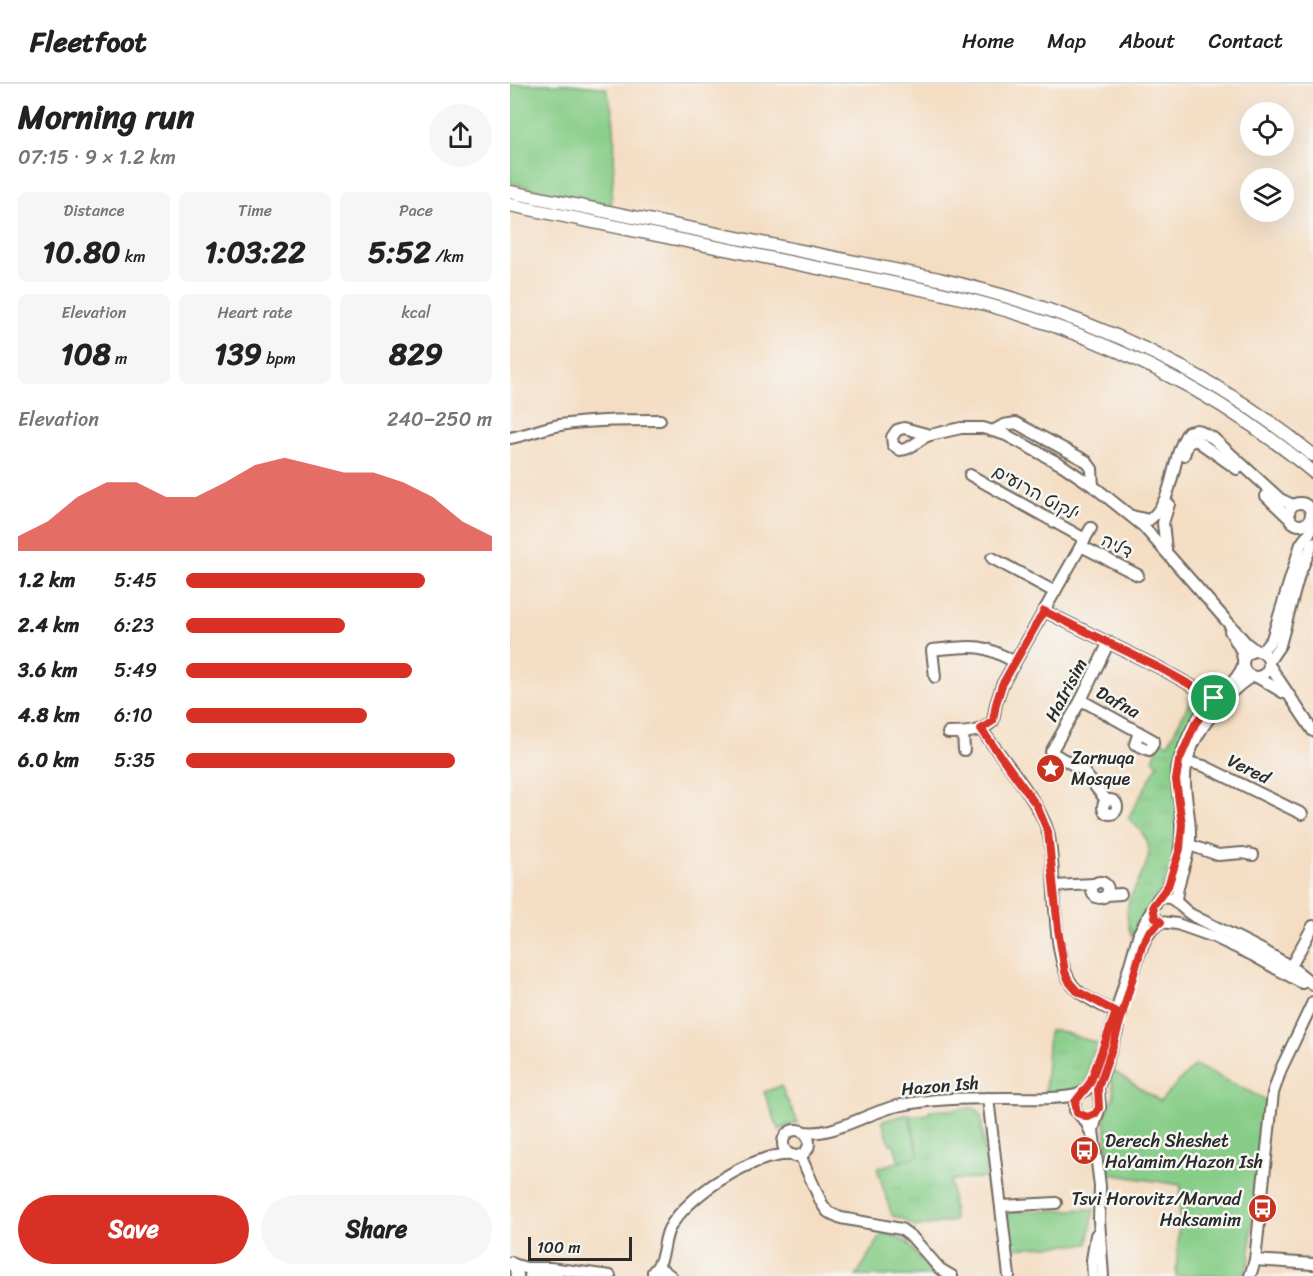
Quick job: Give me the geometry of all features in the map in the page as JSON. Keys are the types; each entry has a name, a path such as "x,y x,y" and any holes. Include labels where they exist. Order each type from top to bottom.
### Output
{"main road":[{"path":"510,192 939,279 992,291 1047,308 1136,344 1199,376 1255,410 1313,455"},
{"path":"510,205 979,301 1042,320 1131,355 1192,387 1247,421 1313,472"}],"street":[{"path":"510,438 558,425 601,421 660,420"},
{"path":"993,431 1011,424 1023,426 1086,461 1092,469 1093,486"},
{"path":"930,435 972,427 1006,435 1045,454 1132,516 1226,620 1257,651 1266,655 1313,731"},
{"path":"1132,516 1149,520 1159,513 1182,442 1188,432 1197,430 1213,438 1280,499 1293,506"},
{"path":"1166,551 1163,523 1188,443 1196,440 1244,475 1294,524 1300,525 1308,522 1311,516 1307,505 1301,503 1293,506 1289,510 1290,519"},
{"name":"ילקוט הרועים","path":"970,475 1083,542"},
{"path":"948,733 963,733 981,729 993,721 999,694 1015,662 1091,528"},
{"path":"1103,1276 1099,1220 1100,1186 1093,1137 1089,1126 1078,1113 1075,1102 1091,1082 1119,1014 1146,938 1153,928 1179,913 1177,903 1185,843 1176,780 1195,724 1239,674 1247,653 1264,649 1272,639 1301,544 1313,528"},
{"name":"דליה","path":"1083,542 1138,575"},
{"path":"1218,700 1255,677 1264,674 1280,645 1299,575 1313,543"},
{"path":"992,558 1055,592"},
{"path":"1044,611 1109,642 1218,700"},
{"path":"1226,620 1241,650 1246,672 1276,687 1296,703"},
{"name":"HaIrisim","path":"1107,801 1082,770 1051,752 1081,700 1109,642"},
{"path":"935,677 932,650 978,646 996,651 1015,662"},
{"name":"Dafna","path":"1081,700 1139,732"},
{"path":"981,729 1037,806 1048,832 1062,962 1070,983 1089,998 1119,1014"},
{"path":"963,733 964,750"},
{"name":"Vered","path":"1182,764 1204,766 1302,814"},
{"path":"1185,843 1218,855 1243,853 1253,855"},
{"path":"1093,1137 1094,1122 1100,1106 1098,1086 1113,1046 1139,933 1156,902 1168,886 1185,843"},
{"path":"1054,886 1100,882 1106,884 1108,888 1106,895 1121,894"},
{"path":"1156,902 1170,897 1189,914 1290,968 1313,987"},
{"path":"1156,902 1155,917 1189,927 1236,947 1313,987"},
{"path":"1290,968 1313,926"},
{"path":"1250,1276 1255,1260 1273,1093 1281,1069 1313,1002"},
{"path":"1081,1093 1092,1093 1098,1098"},
{"name":"Hazon Ish","path":"801,1131 821,1132 897,1106 988,1098 1043,1098 1081,1093"},
{"path":"988,1098 1009,1276"},
{"name":"Hazon Ish","path":"1043,1098 1061,1102 1078,1113"},
{"path":"1078,1113 1090,1117 1098,1112"},
{"name":"Hazon Ish","path":"762,1160 800,1153 844,1124"},
{"path":"800,1153 785,1150 783,1140 791,1131 801,1131 807,1138 800,1153 820,1200 828,1212 841,1218 901,1229 912,1237 940,1269 952,1276"},
{"name":"Hazon Ish","path":"650,1275 660,1263 670,1229 689,1203 721,1180 774,1152 783,1140"},
{"path":"1001,1206 1056,1203"},
{"path":"1093,1276 1092,1255 1099,1220"},
{"path":"664,1251 670,1275"},
{"path":"1255,1260 1313,1264"},
{"path":"513,1268 550,1268 610,1276"},
{"path":"650,1275 663,1270 670,1275"},
{"path":"530,1276 556,1276"}],"green space":[{"path":"510,84 570,84 606,88 614,132 611,207 510,183"},
{"path":"1195,691 1205,698 1177,761 1180,828 1172,870 1132,937 1127,913 1128,903 1145,867 1149,851 1144,835 1128,818 1158,764 1153,759 1160,741 1168,744"},
{"path":"1056,1030 1097,1043 1088,1070 1089,1074 1080,1086 1071,1091 1045,1092 1049,1031"},
{"path":"1195,1065 1263,1098 1269,1105 1252,1213 1250,1259 1244,1276 1176,1276 1181,1185 1109,1174 1105,1116 1114,1095 1110,1069 1160,1101"},
{"path":"781,1086 798,1122 779,1130 764,1092"},
{"path":"972,1108 978,1110 981,1115 987,1178 951,1180 954,1221 915,1227 903,1219 892,1216 877,1168 919,1156 910,1116 929,1114 929,1111"},
{"path":"909,1114 919,1156 899,1162 894,1144 890,1144 882,1121"},
{"path":"1094,1209 1088,1244 1012,1248 1007,1212"},
{"path":"883,1233 906,1241 933,1276 856,1276"}],"place":[{"name":"Zarnuqa Mosque","path":"1050,768"},
{"name":"Derech Sheshet HaYamim/Hazon Ish","path":"1084,1151"},
{"name":"Tsvi Horovitz/Marvad Haksamim","path":"1262,1209"}],"route":[{"path":"1044,611 1160,668 1214,698 1195,724 1179,761 1176,780 1182,835 1177,861 1168,886 1153,906 1153,914 1161,922 1149,932 1135,968 1113,1046 1098,1088 1099,1110 1092,1116 1080,1116 1074,1106 1077,1096 1085,1091 1090,1083 1116,1012 1077,991 1070,983 1062,962 1048,832 1037,806 981,729 993,721 1002,685 1044,611"}]}
